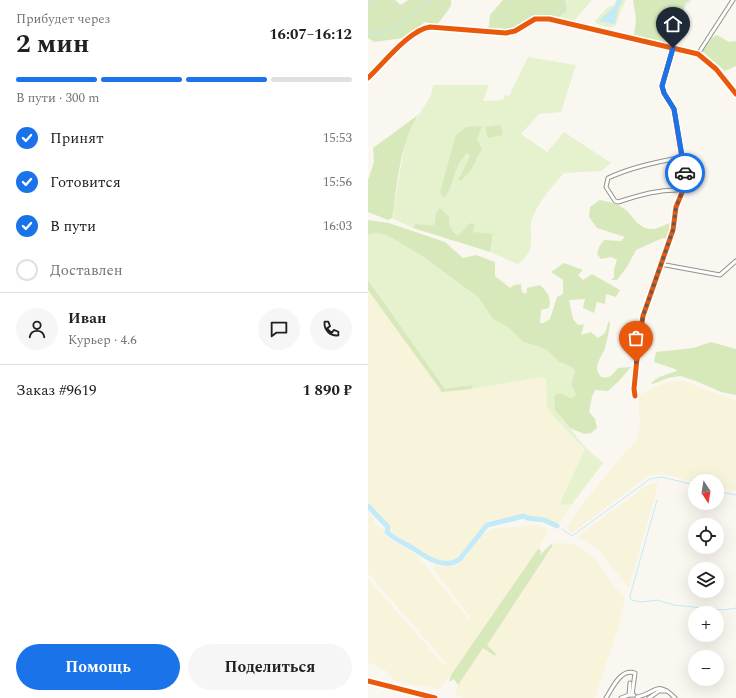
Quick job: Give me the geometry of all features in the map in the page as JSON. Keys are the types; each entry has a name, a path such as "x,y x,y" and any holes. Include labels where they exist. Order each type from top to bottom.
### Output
{"street":[{"path":"698,54 732,0"},
{"path":"368,78 413,34 422,28 430,27 506,33 515,31 534,19 555,19 698,54 716,70 736,94"},
{"path":"635,396 634,389 636,362 643,316 673,230 676,207 686,183 683,157 674,109 664,93 662,86 673,48"},
{"path":"682,190 667,189 651,192 618,202 615,201 606,187 608,178 643,164 683,157"},
{"path":"660,264 720,275 736,261"},
{"path":"606,698 622,674 629,672 635,673 630,695"},
{"path":"368,681 435,698"},
{"path":"630,683 630,695"},
{"path":"621,698 630,695 638,697 659,687 667,691 675,698"},
{"path":"649,698 659,691 667,691"}],"shaded area":[{"path":"368,290 442,392 469,389 457,402 471,389 543,377 546,379 547,405 553,416 585,449 561,501 562,505 572,504 558,526 544,518 523,515 487,521 465,552 453,562 441,561 426,556 389,531 418,483 390,529 368,503"},
{"path":"669,381 684,381 736,401 736,491 724,488 724,474 688,474 688,480 664,474 649,475 572,533 567,528 581,506 626,451 636,442 640,425 638,395"},
{"path":"659,482 629,587 598,549 577,537 646,486"},
{"path":"368,512 375,519 374,524 383,529 386,537 417,555 469,620 471,618 433,568 435,565 443,567 457,565 463,561 481,536 493,529 538,525 547,530 548,533 540,545 540,548 451,675 439,689 402,683 393,679 385,670 368,662 368,579 443,664 446,663 368,573"},
{"path":"555,543 575,544 594,558 616,589 625,597 620,622 595,698 464,698 455,694 458,685 483,648 495,655 496,653 486,645"}],"green space":[{"path":"368,0 395,0 401,5 408,0 451,0 451,6 437,25 425,22 403,38 374,42 368,38"},
{"path":"503,0 592,0 574,21 551,16 534,18 508,32 488,31 486,28 489,26 490,15"},
{"path":"503,0 565,0 567,10 559,17 542,15 505,30 486,28 489,26 490,15"},
{"path":"616,0 626,0 616,25 609,27 596,23 595,21 607,8 614,5"},
{"path":"633,0 690,0 685,4 680,32 672,45 634,35 636,19"},
{"path":"717,35 729,42 736,41 736,66 725,71 703,52 703,49 713,37"},
{"path":"528,57 576,65 561,112 539,114 521,134 547,152 564,132 611,163 601,171 564,173 554,184 537,208 534,215 531,224 530,248 525,258 518,264 490,252 493,235 458,236 436,213 434,225 415,224 413,228 392,218 405,142 410,128 431,96 433,85 489,85 483,101 503,100 505,95 509,96","holes":["481,127 477,139 482,149 471,170 462,179 458,180 470,156 469,153 461,159"]},
{"path":"418,115 403,152 392,218 388,220 368,212 368,180 374,162 373,148"},
{"path":"501,125 503,135 488,138 485,127"},
{"path":"482,126 477,139 482,149 471,170 462,180 458,180 470,156 468,153 459,163 451,187 444,198 440,192 456,135 466,127"},
{"path":"600,200 620,206 640,225 648,229 655,229 671,223 671,230 667,239 663,238 636,250 627,267 617,280 611,280 614,277 614,269 617,260 611,257 601,259 597,254 599,247 604,240 621,241 625,237 597,228 589,217 590,207"},
{"path":"440,208 449,217 451,228 458,236 470,223 475,225 473,232 493,234 490,252 413,228 415,224 434,225 436,213"},
{"path":"368,220 389,223 445,242 463,258 476,255 495,262 495,276 510,288 514,285 521,284 522,292 526,294 527,288 540,285 547,292 550,304 549,308 541,310 540,323 544,323 550,319 557,297 563,294 563,280 551,272 564,263 583,270 578,275 583,280 592,274 620,290 616,297 606,294 605,304 597,302 594,313 583,308 585,299 569,300 573,319 578,325 584,324 581,335 591,332 598,338 605,333 609,320 610,327 605,348 597,366 598,373 601,377 609,377 618,368 631,367 608,391 595,390 589,412 595,419 597,428 591,433 584,434 570,428 555,410 554,396 559,393 571,398 576,395 571,384 575,371 571,367 558,361 547,350 523,342 509,328 493,319 478,297 422,256 387,235 374,233 368,235"},
{"path":"374,233 387,235 422,256 478,297 493,319 509,328 523,342 547,350 558,361 575,370 571,384 576,395 571,398 554,396 555,410 585,447 603,463 572,504 562,505 561,501 585,449 553,416 547,406 546,379 542,377 471,389 457,402 473,386 445,389 368,280 368,235"},
{"path":"368,280 445,389 473,385 471,389 442,392 368,290"},
{"path":"711,342 736,349 736,395 721,392 680,376 668,378 653,384 651,383 659,377 677,371 654,362 656,352 693,348"},
{"path":"551,544 553,545 487,645 496,654 495,656 483,648 458,685 454,679 449,682 451,675 538,549 541,550 540,555"}],"water":[{"path":"617,0 623,0 618,8 615,24 599,21 615,6"}],"waterway":[{"path":"368,5 376,0"},
{"path":"368,31 376,33 384,32 393,28 432,0"},
{"path":"562,0 566,13"},
{"path":"664,37 668,26 691,0"},
{"path":"562,529 572,536 650,479 662,477 688,483"},
{"path":"724,492 736,495"},
{"path":"657,500 630,596 631,600 642,602 657,600 674,605 723,610 736,608"},
{"path":"368,506 388,527 387,532 390,535 430,559 442,563 454,562 460,559 487,525 524,516 527,518 544,520 557,526"}],"cycle path":[{"path":"368,78 405,40 422,29 430,27 506,33 515,31 535,19 549,19 698,54 716,69 736,94"},
{"path":"635,396 634,389 638,348 643,316 673,230 676,207 686,183 674,109 664,93 662,86 673,48"},
{"path":"368,681 435,698"}],"way so far":[{"path":"636,362 643,316 651,287 673,230 676,207 686,183 685,173"}],"route":[{"path":"673,48 662,86 664,93 674,109 685,173"}]}
